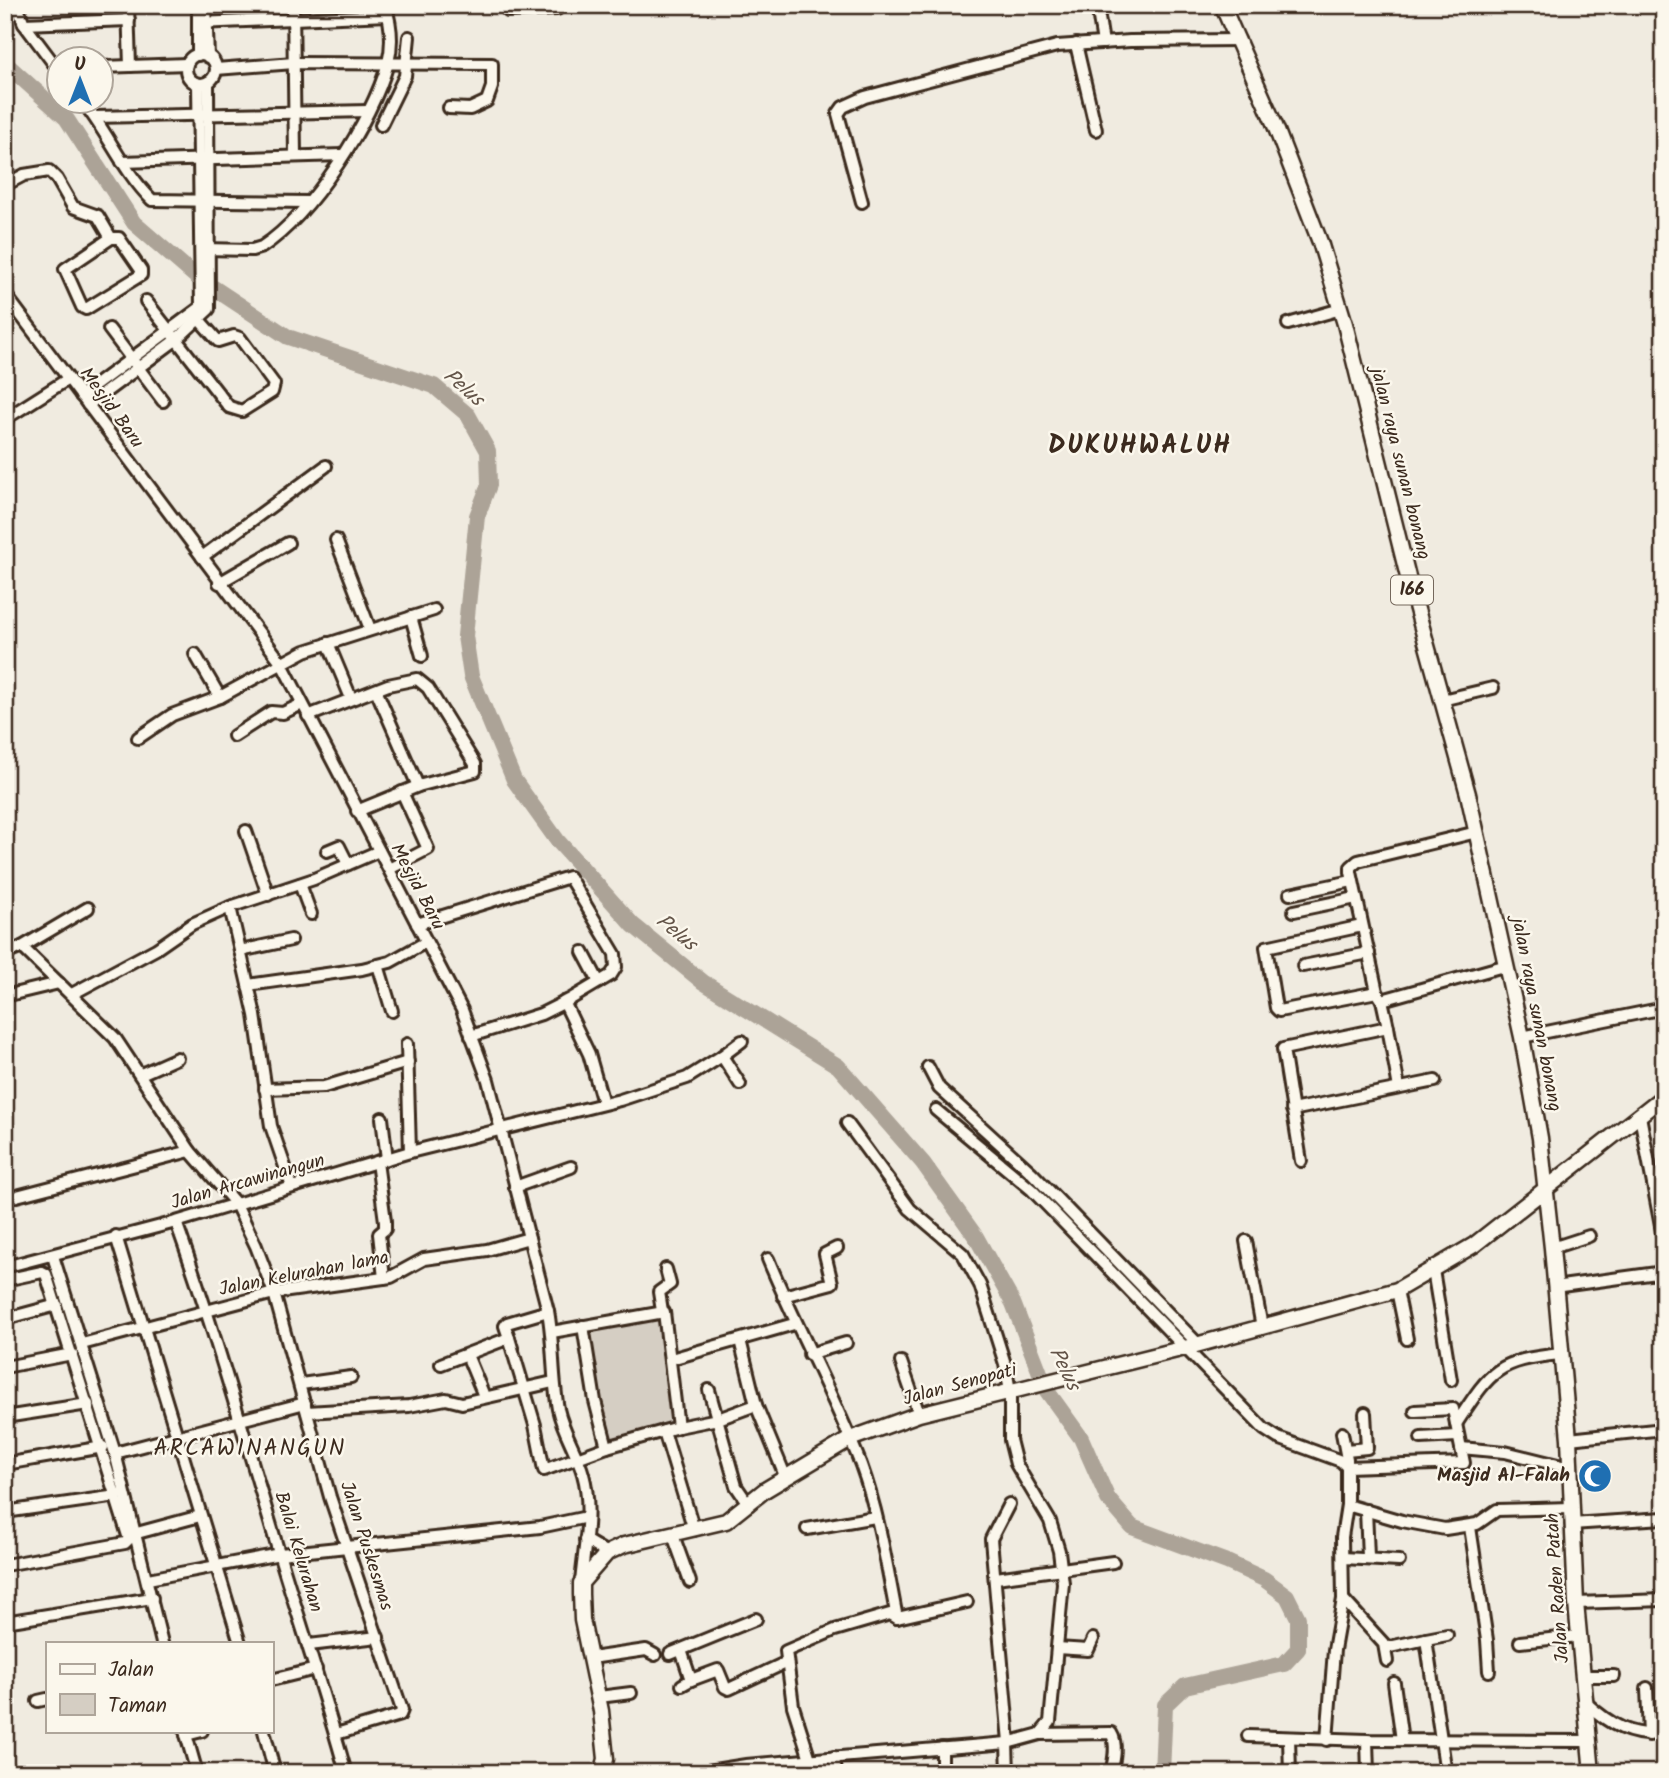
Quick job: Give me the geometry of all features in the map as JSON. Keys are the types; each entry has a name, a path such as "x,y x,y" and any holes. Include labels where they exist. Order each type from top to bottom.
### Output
{"main road":[{"name":"jalan raya sunan bonang","path":"1222,5 1239,40 1320,242 1341,309 1477,832 1522,1037 1540,1138 1546,1192"},
{"name":"Jalan Senopati","path":"607,1553 624,1545 726,1521 786,1478 850,1439 919,1414 1191,1346 1397,1290 1474,1245 1546,1192 1664,1096"},
{"name":"Jalan Raden Patah","path":"1546,1192 1569,1438 1571,1508 1577,1524 1583,1602 1579,1636 1589,1676 1586,1703 1592,1773"},
{"path":"603,1773 606,1759 599,1697 582,1620 581,1583 607,1553"}],"street":[{"path":"17,5 24,24 46,53"},
{"path":"128,5 130,66"},
{"path":"198,5 202,23 203,56 216,69"},
{"path":"202,23 206,5"},
{"path":"293,5 295,155"},
{"path":"505,5 509,11 557,9 559,5"},
{"path":"1097,5 1103,43"},
{"path":"202,23 387,10 399,64 400,89 381,125"},
{"path":"24,24 129,20"},
{"path":"205,252 252,250 262,247 308,202 342,155 399,64 409,37"},
{"path":"862,202 838,117 843,107 865,97 1011,58 1076,44 1239,40"},
{"path":"1076,44 1096,130"},
{"path":"116,66 187,64 203,56"},
{"path":"84,400 197,317 207,314 203,83 216,69 294,63 492,64 492,88 487,101 470,108 449,108"},
{"path":"187,64 187,75 203,83"},
{"path":"308,202 204,203 152,200 122,162 96,117 203,112 368,111"},
{"path":"122,162 342,155"},
{"path":"5,185 31,173 49,171 57,179 73,207 98,216 111,238"},
{"path":"111,238 119,238 141,270 141,275 86,309 82,307 65,269 111,238"},
{"name":"Mesjid Baru","path":"5,294 219,583 281,662 462,1010 502,1130 548,1311 552,1332 554,1382 560,1416 586,1487 587,1517 581,1583"},
{"path":"146,301 229,407 242,411 272,392 274,384 240,338 234,336 218,341 197,317"},
{"path":"1287,324 1341,309"},
{"path":"109,329 163,401"},
{"path":"5,419 68,379"},
{"path":"202,557 326,466"},
{"path":"336,540 370,629"},
{"path":"219,583 288,543"},
{"path":"138,738 172,715 220,697 281,662 328,643 434,610"},
{"path":"411,617 422,656"},
{"path":"328,643 351,698"},
{"path":"195,654 220,697"},
{"path":"309,716 351,698 411,679 421,681 475,764 475,771 418,786 357,811"},
{"path":"1442,700 1493,688"},
{"path":"376,690 418,786"},
{"path":"234,736 271,712 283,713 302,704"},
{"path":"389,869 428,849 402,792"},
{"path":"246,831 268,895"},
{"path":"1399,1088 1388,1027 1368,953 1351,867 1362,859 1477,832"},
{"path":"327,851 339,846 348,864"},
{"path":"72,994 156,949 192,924 379,851"},
{"path":"417,924 569,877 615,954 615,970 564,1002 541,1014 471,1036"},
{"path":"1290,894 1352,881"},
{"path":"300,884 311,914"},
{"path":"1294,911 1356,898"},
{"path":"230,907 248,985 271,1126 292,1187"},
{"path":"5,954 22,947 88,908"},
{"path":"1362,926 1266,947 1276,1008 1279,1012 1380,996 1507,965"},
{"path":"240,951 291,940"},
{"path":"248,985 333,975 378,965 426,942"},
{"name":"Jalan Puskesmas","path":"22,947 115,1038 190,1150 236,1204 256,1246 274,1293 301,1384 330,1497 402,1714 336,1734"},
{"path":"583,952 599,982"},
{"path":"1303,966 1368,953"},
{"path":"378,965 392,1011"},
{"path":"5,996 60,983"},
{"path":"564,1002 589,1054 603,1103"},
{"path":"1522,1037 1664,1008"},
{"path":"1301,1161 1284,1048 1388,1027"},
{"name":"Jalan Arcawinangun","path":"5,1267 176,1222 410,1152 502,1130 687,1078 742,1041"},
{"path":"407,1044 410,1152"},
{"path":"722,1056 740,1084"},
{"path":"141,1074 177,1058"},
{"path":"265,1089 324,1087 408,1062"},
{"path":"928,1067 939,1088 1032,1173 1271,1434 1341,1461 1367,1448 1365,1413"},
{"path":"1292,1111 1435,1081"},
{"path":"936,1110 1032,1190 1191,1346"},
{"path":"1640,1116 1664,1242"},
{"path":"382,1118 385,1229 379,1234 384,1278"},
{"path":"847,1123 910,1209 951,1242 969,1263 995,1331 1002,1393 1016,1464 1050,1521 1062,1571 1051,1722 1040,1734"},
{"path":"5,1199 190,1150"},
{"path":"515,1187 571,1167"},
{"name":"Balai Kelurahan","path":"176,1222 208,1310 346,1773"},
{"path":"116,1236 240,1642"},
{"path":"1552,1248 1589,1236"},
{"name":"Jalan Kelurahan lama","path":"82,1344 274,1293 384,1278 400,1274 424,1259 487,1250 529,1238"},
{"path":"1246,1241 1262,1327"},
{"path":"783,1296 832,1283 825,1254 837,1248"},
{"path":"53,1256 115,1453 137,1532 162,1642"},
{"path":"768,1259 794,1324 861,1466 897,1618"},
{"path":"666,1269 670,1284 659,1291 671,1359 678,1427"},
{"path":"1433,1270 1451,1380"},
{"path":"5,1280 44,1272 103,1447 128,1535 125,1543 5,1565"},
{"path":"1554,1287 1664,1272"},
{"path":"1397,1290 1407,1339"},
{"path":"5,1319 57,1305"},
{"path":"548,1311 506,1324 522,1389 538,1438 543,1469 607,1447 718,1419 756,1405"},
{"path":"552,1332 662,1311"},
{"path":"671,1359 794,1324"},
{"path":"583,1326 595,1401 607,1447"},
{"path":"441,1364 509,1338"},
{"path":"740,1340 756,1405 786,1478"},
{"path":"809,1354 846,1343"},
{"path":"5,1367 72,1354"},
{"path":"1456,1424 1481,1386 1498,1369 1523,1358 1560,1354"},
{"path":"467,1355 484,1396"},
{"path":"901,1362 919,1414"},
{"path":"301,1384 351,1377"},
{"path":"115,1453 306,1408 409,1406 446,1399 461,1404 484,1396 554,1382"},
{"path":"709,1390 736,1486 749,1505"},
{"path":"5,1417 88,1404"},
{"path":"1347,1458 1464,1463 1454,1409 1415,1411"},
{"path":"1569,1438 1664,1429"},
{"path":"664,1432 694,1530"},
{"path":"1327,1740 1334,1650 1343,1598 1342,1537 1347,1505 1347,1458 1342,1433"},
{"path":"1421,1438 1457,1436"},
{"path":"5,1464 103,1447"},
{"path":"1462,1453 1505,1452 1570,1468"},
{"path":"5,1512 117,1496"},
{"path":"1008,1773 992,1536 1009,1504"},
{"path":"1347,1505 1445,1530 1469,1527 1497,1510 1571,1508"},
{"path":"1366,1510 1368,1558"},
{"path":"137,1532 200,1516"},
{"path":"148,1579 279,1554 540,1527 587,1517"},
{"path":"807,1530 875,1517"},
{"path":"1577,1524 1664,1518"},
{"path":"1469,1527 1487,1640 1489,1671"},
{"path":"673,1535 690,1582"},
{"path":"585,1540 607,1553"},
{"path":"1343,1558 1399,1560"},
{"path":"996,1578 1113,1562"},
{"path":"5,1622 152,1598"},
{"path":"1343,1598 1385,1648 1387,1661"},
{"path":"1583,1602 1664,1600"},
{"path":"810,1759 793,1706 787,1650 835,1630 882,1616 890,1614 897,1618 967,1602"},
{"path":"755,1619 676,1652 687,1683 718,1670 725,1687 729,1689 787,1662"},
{"path":"1385,1648 1447,1635"},
{"path":"1520,1642 1579,1636"},
{"path":"309,1645 378,1637"},
{"path":"1057,1648 1088,1650 1093,1639"},
{"path":"1426,1639 1446,1773"},
{"path":"591,1658 646,1650 655,1654"},
{"path":"273,1680 317,1669"},
{"path":"1589,1676 1614,1676"},
{"path":"1394,1683 1402,1740"},
{"path":"1647,1688 1650,1730"},
{"path":"599,1697 631,1693"},
{"path":"1586,1703 1617,1727 1664,1734"},
{"path":"264,1732 275,1773"},
{"path":"185,1733 197,1773"},
{"path":"695,1773 810,1759 1004,1743 1040,1734 1111,1733 1114,1737 1114,1758 1111,1773"},
{"path":"1248,1736 1327,1740 1589,1741"},
{"path":"1289,1738 1290,1773"},
{"path":"1367,1740 1368,1773"},
{"path":"942,1773 949,1748"},
{"path":"834,1757 836,1773"}],"green space":[{"path":"658,1313 674,1426 604,1442 584,1322"}],"waterway":[{"name":"Pelus","path":"5,63 66,118 134,223 194,275 288,337 434,386 468,415 488,451 489,485 477,516 465,636 471,676 514,780 557,840 633,925 703,982 838,1066 923,1163 976,1237 1013,1303 1047,1391 1081,1438 1108,1499 1132,1527 1227,1562 1264,1579 1287,1596 1298,1618 1298,1649 1284,1664 1185,1686 1165,1705 1162,1773"}],"place":[{"name":"Masjid Al-Falah","path":"1595,1476"}],"district":[{"name":"DUKUHWALUH","path":"1140,446"},
{"name":"ARCAWINANGUN","path":"250,1449"}]}
